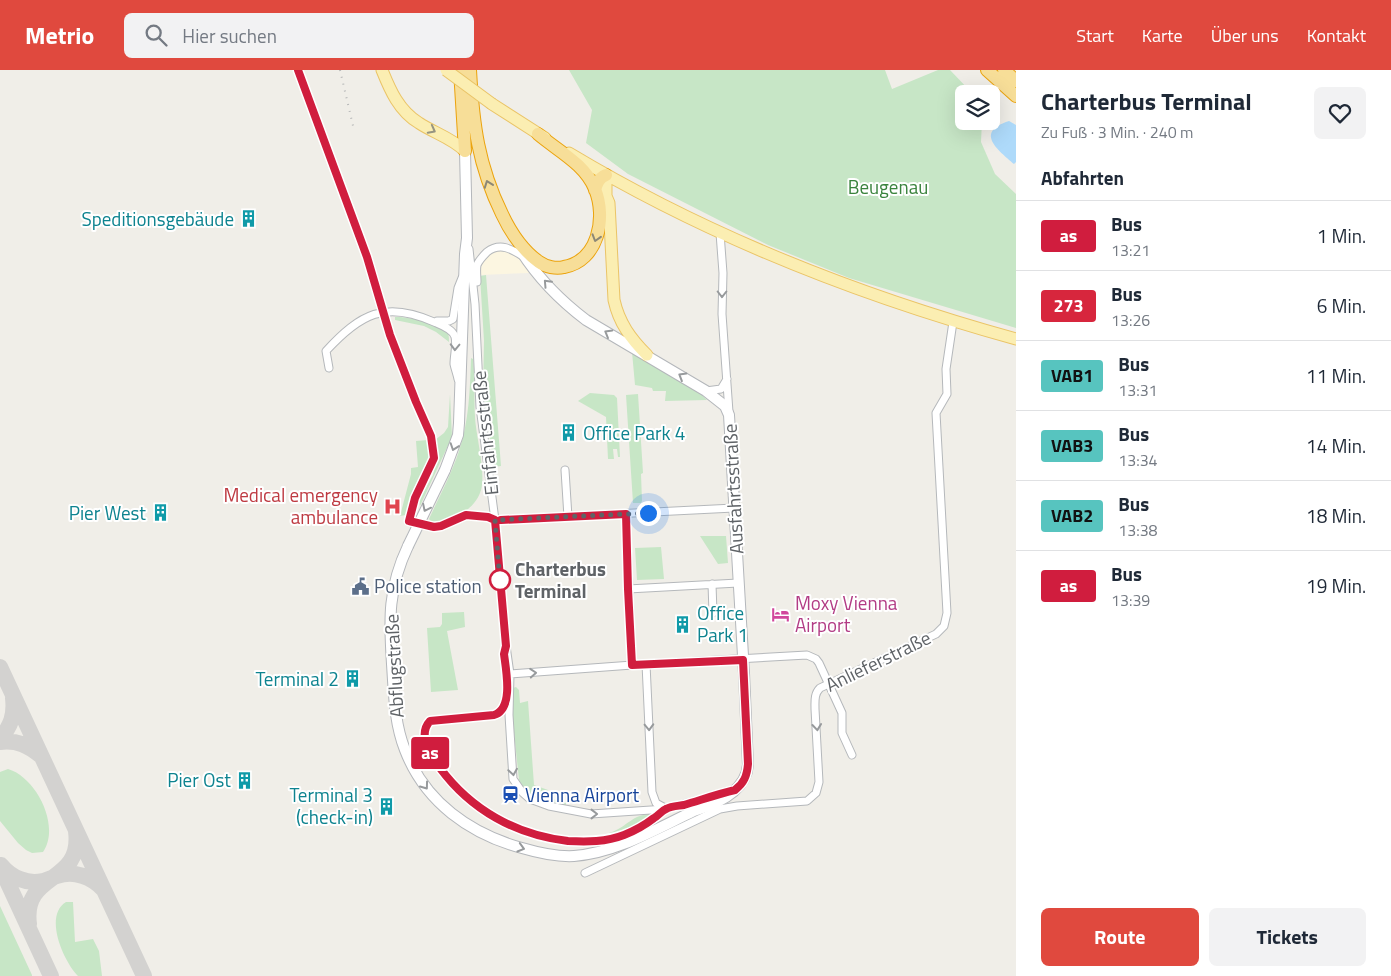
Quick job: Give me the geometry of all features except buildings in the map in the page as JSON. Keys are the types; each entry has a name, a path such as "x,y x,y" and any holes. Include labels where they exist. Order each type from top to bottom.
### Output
{"highway":[{"path":"460,70 465,151"},
{"path":"470,70 474,129 478,149 490,189 508,228 539,263 551,267 570,266 586,255 593,247 597,237 600,209 595,190 578,165 538,134"},
{"path":"987,70 1016,96"},
{"path":"1004,70 1016,81"},
{"path":"595,190 601,177 606,175"}],"main road":[{"path":"382,70 395,97 409,116 418,123 452,141 465,151"},
{"path":"390,70 395,97"},
{"path":"446,70 492,104 606,175 720,234 810,272 953,322 1016,339"},
{"path":"606,175 614,300 617,314 624,328 647,355"},
{"path":"609,203 616,190 626,186"}],"street":[{"path":"298,70 367,257 383,312"},
{"name":"Einfahrtsstraße","path":"465,151 467,238 475,304 480,407 495,520 510,674 509,716 513,779 522,792 530,799 549,806 591,814 666,809 735,790"},
{"name":"Ausfahrtsstraße","path":"508,228 525,257 570,308 586,320 706,391 724,406 729,415 748,764 745,778 735,790"},
{"path":"720,234 722,314 729,415"},
{"name":"Abflugstraße","path":"467,238 458,435 445,470 408,546 393,584 390,618 397,723 405,751 417,774 437,800 454,816 481,833 500,842 545,854 575,856 597,853 619,846 717,802 735,790"},
{"path":"475,304 477,297 477,266 485,254 492,249 500,247 512,249 525,257"},
{"path":"432,321 444,322 453,319 458,288 464,273"},
{"path":"329,368 326,351 353,324 383,312 392,310 403,311 447,328 455,336 454,365 459,385"},
{"name":"Anlieferstraße","path":"585,873 720,809 807,801 812,798 818,788 816,693 820,688 828,684 936,634 944,626 947,613 936,413 947,394 946,369 953,322"},
{"path":"706,391 721,389 728,379"},
{"path":"565,470 568,517"},
{"path":"495,520 734,508"},
{"path":"626,514 632,665"},
{"path":"628,589 738,583"},
{"path":"712,584 713,614"},
{"path":"510,674 807,655 816,659 842,713 842,733 852,754"},
{"path":"646,664 652,792 656,803 666,809"}],"shaded area":[{"path":"506,250 517,256 530,271 529,273 480,275 482,262 486,257 494,251"}],"green space":[{"name":"Beugenau","path":"569,70 885,70 892,89 938,70 950,70 964,85 955,85 955,130 982,130 981,142 995,174 1016,194 1016,328 849,278 768,245 628,174 586,143 592,110"},
{"path":"486,275 501,466 494,467 483,394 484,341 480,276"},
{"path":"395,317 414,319 436,325 447,332 449,342 424,326 395,320"},
{"path":"632,352 702,395 707,400 665,401 666,391 653,391 652,388 635,385"},
{"path":"471,358 473,359 474,373 475,417 482,464 481,490 474,503 462,514 447,521 433,524 429,519 452,469 465,428"},
{"path":"590,393 614,395 617,398 620,457 618,457 617,449 613,449 614,459 608,459 606,417 578,401"},
{"path":"450,394 452,437 420,506 419,500 433,475 437,454 435,440 448,427"},
{"path":"638,394 643,473 641,474 642,501 641,503 633,503 626,395"},
{"path":"428,440 430,442 428,449 430,463 422,479 418,480 412,492 413,496 406,515 400,516 411,468 418,467 416,441"},
{"path":"700,536 726,536 728,563 718,564"},
{"path":"661,547 664,579 637,580 635,548"},
{"path":"464,612 465,627 447,631 458,690 431,692 427,628 440,627 442,624 442,613"},
{"path":"516,687 519,690 520,703 528,701 534,785 548,790 546,797 566,803 566,807 533,795 519,780 512,713 513,688"},
{"path":"8,769 28,782 43,804 49,829 48,841 43,852 32,853 26,850 0,821 0,772"},
{"path":"655,813 640,824 610,835 609,833 635,818"},
{"path":"66,902 73,902 75,942 93,939 99,951 102,976 78,976 62,950 58,939 56,918 59,909"},
{"path":"0,906 32,975 32,976 0,976"}],"water":[{"path":"1009,121 1016,125 1016,162 1014,164 992,141 993,130 1000,130 1000,125"}],"taxiway":[{"path":"0,667 144,976"},
{"path":"0,739 7,730 11,720 13,698"},
{"path":"0,742 22,744 41,756"},
{"path":"29,924 29,907 34,895 71,861 76,848 76,831"},
{"path":"1,865 14,876 25,881 45,881 63,874 76,874 94,881 103,889"},
{"path":"0,866 51,976"}],"railway":[{"path":"340,70 354,130"}],"bus line":[{"name":"as","path":"298,70 367,257 390,335 431,436 434,448 434,458 415,498 409,521 434,527 441,526 466,515 488,517 495,520 506,646 504,654 507,702 502,712 494,715 430,721 427,725 424,739 429,752 460,792 487,814 526,832 557,840 590,842 611,839 624,835 656,818 666,809 735,790 741,785 745,778 748,764 743,660 632,665 626,514 501,520"}],"place":[{"name":"Speditionsgebäude","path":"248,219"},
{"name":"Office Park 4","path":"569,433"},
{"name":"Medical emergency ambulance","path":"392,506"},
{"name":"Pier West","path":"160,513"},
{"name":"Charterbus Terminal","path":"500,580"},
{"name":"Police station","path":"360,586"},
{"name":"Moxy Vienna Airport","path":"781,614"},
{"name":"Office Park 1","path":"683,624"},
{"name":"Terminal 2","path":"353,679"},
{"name":"Pier Ost","path":"245,780"},
{"name":"Vienna Airport","path":"511,795"},
{"name":"Terminal 3 (check-in)","path":"387,806"}],"route":[{"path":"500,580 500,582 495,520 648,513"}]}
